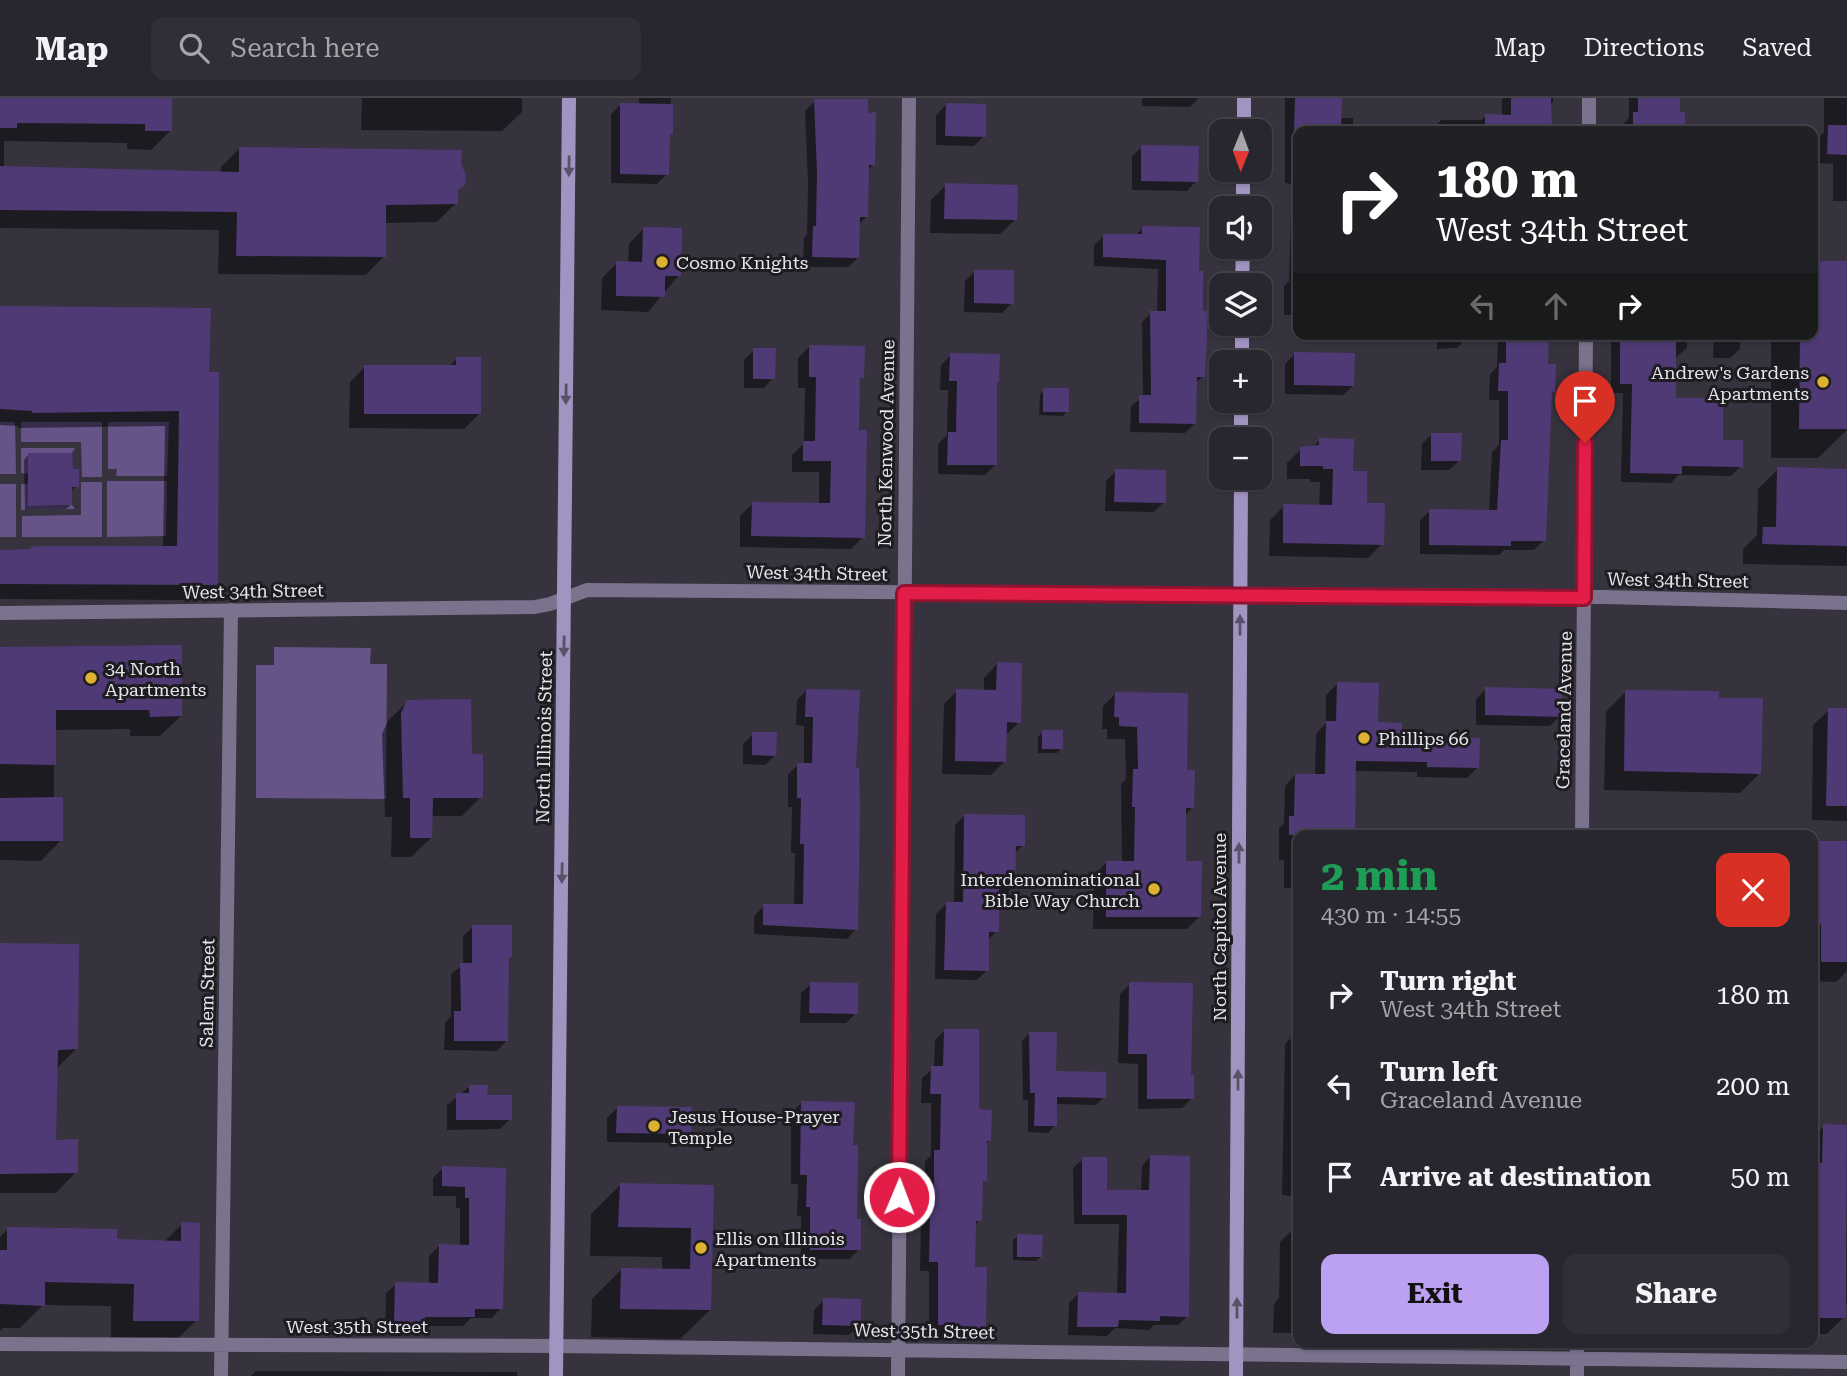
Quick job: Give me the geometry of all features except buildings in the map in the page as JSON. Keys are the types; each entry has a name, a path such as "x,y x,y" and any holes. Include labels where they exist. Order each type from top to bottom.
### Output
{"main road":[{"name":"North Illinois Street","path":"556,1376 569,98"},
{"path":"1244,98 1244,119"},
{"name":"North Capitol Avenue","path":"1236,1376 1241,490"}],"street":[{"name":"North Kenwood Avenue","path":"898,1376 909,98"},
{"path":"1589,98 1589,126"},
{"name":"Graceland Avenue","path":"1582,830 1586,340"},
{"name":"West 34th Street","path":"0,613 536,607 587,590 1240,594 1847,603"},
{"name":"Salem Street","path":"221,1376 231,610"},
{"name":"West 35th Street","path":"0,1344 556,1346 1847,1362"},
{"path":"1577,1348 1577,1376"}],"shaded area":[{"path":"0,422 15,422 16,474 0,474"},
{"path":"21,422 102,422 102,477 82,477 81,442 21,442"},
{"path":"108,422 169,422 167,476 116,476 117,469 108,469"},
{"path":"21,448 75,448 72,453 28,453 28,474 21,473"},
{"path":"107,481 167,481 166,536 107,537"},
{"path":"81,482 102,482 102,537 22,537 22,516 81,515"},
{"path":"0,484 16,484 16,537 0,537"},
{"path":"21,484 28,484 29,506 72,505 75,509 21,510"},
{"path":"274,647 371,648 370,664 387,664 386,799 256,798 256,665 274,665"}],"place":[{"name":"Cosmo Knights","path":"662,262"},
{"name":"Andrew's Gardens Apartments","path":"1823,382"},
{"name":"34 North Apartments","path":"91,678"},
{"name":"Phillips 66","path":"1364,738"},
{"name":"Interdenominational Bible Way Church","path":"1154,889"},
{"name":"Jesus House-Prayer Temple","path":"654,1126"},
{"name":"Ellis on Illinois Apartments","path":"701,1248"}],"route":[{"path":"899,1197 904,593 1584,598 1585,443"}]}
